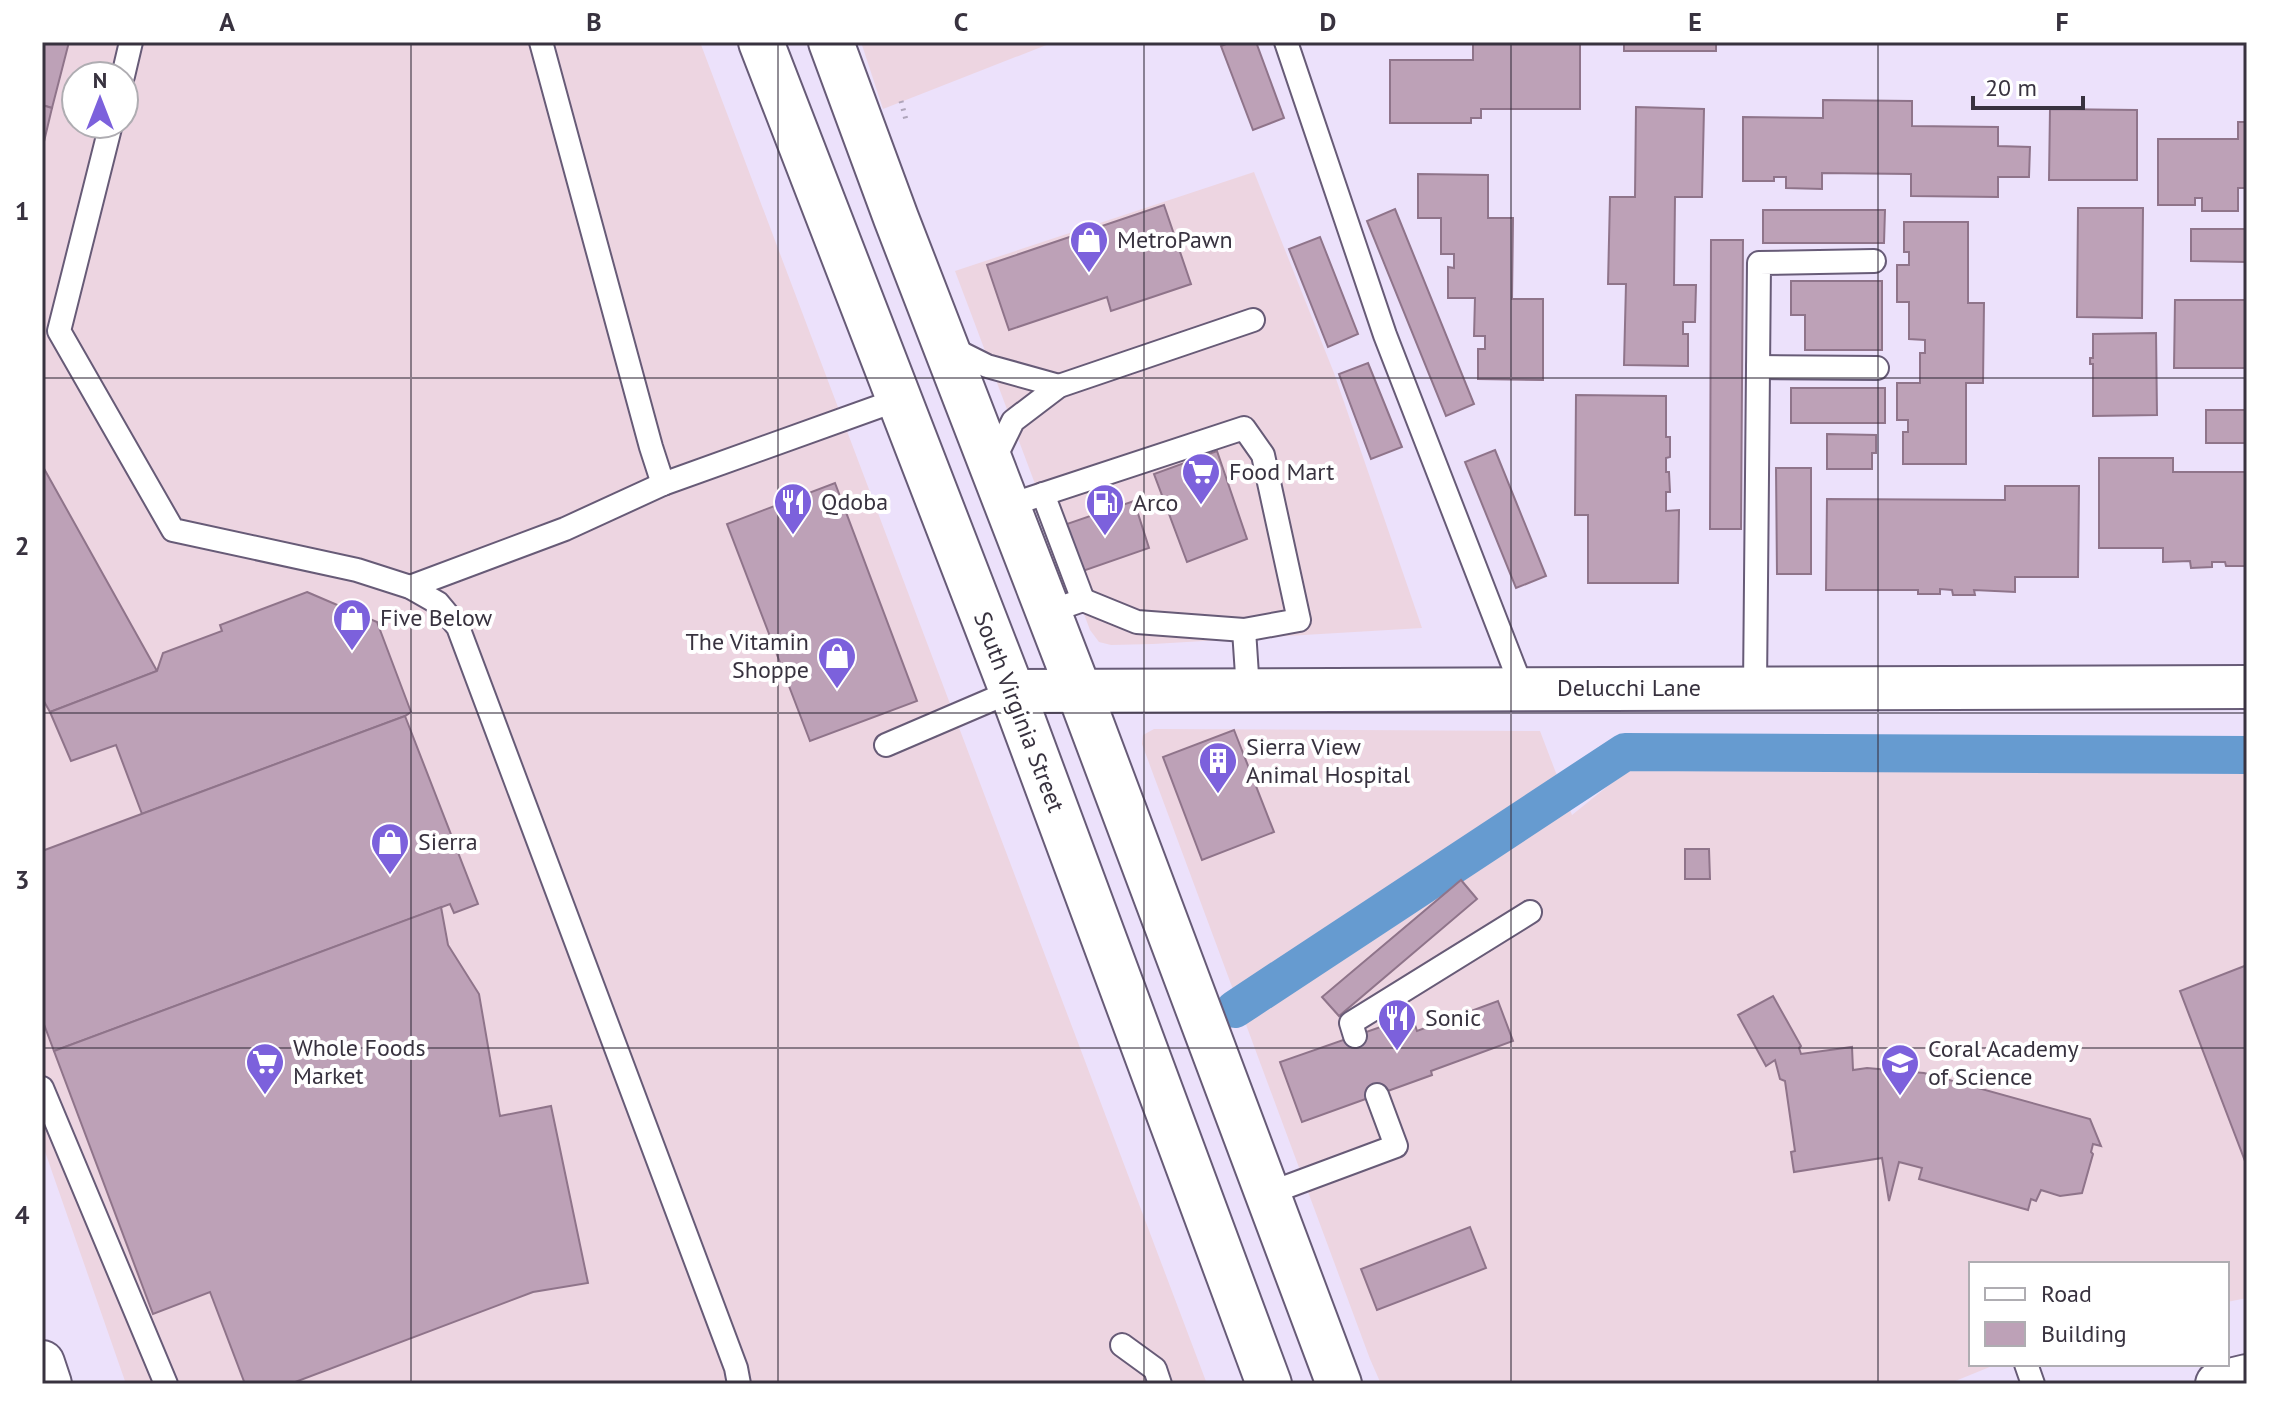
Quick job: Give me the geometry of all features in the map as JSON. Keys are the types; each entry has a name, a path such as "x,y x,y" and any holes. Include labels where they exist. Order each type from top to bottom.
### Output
{"main road":[{"name":"South Virginia Street","path":"761,42 1012,691 1262,1374"},
{"path":"831,42 991,465 1025,500 1066,606 1079,691 1339,1384"},
{"path":"42,1363 49,1384"},
{"path":"2218,1384 2247,1377"}],"street":[{"name":"Delucchi Lane","path":"1012,691 2247,687"}],"lane":[{"path":"541,42 663,484"},
{"path":"1286,42 1385,335 1522,688"},
{"path":"107,140 59,331 173,530 357,570 410,587 438,603 458,627 736,1368 739,1384"},
{"path":"1755,688 1759,263 1874,261"},
{"path":"991,465 1013,421 1059,386 1253,320"},
{"path":"945,345 987,366 1059,386"},
{"path":"1758,367 1877,368"},
{"path":"410,587 565,529 663,484 900,399"},
{"path":"1025,500 1244,428 1263,455 1299,620 1244,630 1137,622 1066,606"},
{"path":"1244,630 1248,690"},
{"path":"886,745 1012,691"},
{"path":"1355,1036 1351,1023 1530,912"},
{"path":"42,1088 166,1384"},
{"path":"1267,1194 1396,1146 1377,1095"},
{"path":"1122,1345 1155,1369 1160,1384"}],"shaded area":[{"path":"42,42 700,42 1207,1384 126,1384 42,1143"},
{"path":"861,42 1054,42 883,109"},
{"path":"1254,172 1334,373 1422,628 1153,644 1111,645 1099,642 1090,630 955,271"},
{"path":"1154,729 1540,731 1572,815 1629,769 2247,774 2247,1298 2229,1302 2229,1262 1969,1262 1969,1366 1992,1366 1948,1384 1381,1384 1142,744 1143,735"}],"building":[{"path":"42,42 69,42 64,60 60,60 60,77 52,108 42,105"},
{"path":"1231,42 1256,42 1284,118 1253,130 1221,46"},
{"path":"1624,42 1716,42 1716,51 1624,51"},
{"path":"1473,44 1580,44 1580,109 1481,109 1481,118 1471,118 1471,123 1390,123 1390,60 1473,60"},
{"path":"1823,100 1912,101 1912,126 1998,127 1998,146 2030,147 2029,177 1998,177 1998,197 1911,196 1911,174 1822,173 1822,189 1786,188 1786,177 1774,177 1774,181 1743,181 1743,117 1823,118"},
{"path":"42,105 52,108 42,150"},
{"path":"1636,107 1704,109 1702,197 1675,197 1674,285 1696,285 1695,322 1683,322 1683,334 1688,334 1688,366 1624,365 1626,284 1608,284 1610,197 1635,197"},
{"path":"2050,109 2137,110 2137,180 2049,180"},
{"path":"2238,122 2247,122 2247,188 2238,188 2238,211 2202,211 2202,198 2195,198 2195,205 2158,205 2158,139 2238,139"},
{"path":"1418,174 1488,175 1488,218 1513,218 1512,299 1543,299 1543,380 1478,379 1478,349 1485,349 1485,336 1474,336 1475,298 1448,298 1448,267 1454,268 1454,254 1441,254 1441,218 1418,218"},
{"name":"MetroPawn","path":"1164,205 1191,284 1111,311 1107,297 1009,330 987,265"},
{"path":"2078,208 2143,208 2142,318 2077,317"},
{"path":"1395,209 1474,404 1446,416 1367,221"},
{"path":"1763,210 1885,210 1884,243 1763,243"},
{"path":"1904,222 1968,222 1968,303 1984,303 1983,383 1966,383 1966,464 1903,464 1903,432 1908,432 1908,420 1897,420 1897,383 1920,383 1920,353 1925,353 1925,340 1909,339 1909,302 1897,302 1897,265 1909,265 1909,252 1904,252"},
{"path":"2191,229 2247,229 2247,262 2191,261"},
{"path":"1320,237 1358,334 1328,347 1289,249"},
{"path":"1711,240 1743,240 1741,529 1710,529"},
{"path":"1791,281 1882,281 1882,350 1805,350 1805,315 1791,315"},
{"path":"2175,300 2247,300 2247,368 2174,368"},
{"path":"2156,333 2157,415 2093,416 2093,364 2090,364 2090,358 2093,358 2093,334"},
{"path":"1368,363 1402,447 1371,459 1339,374"},
{"path":"1791,388 1885,388 1885,423 1791,423"},
{"path":"1576,395 1666,396 1666,437 1670,437 1670,457 1666,458 1666,472 1669,472 1670,492 1666,492 1666,511 1679,510 1678,583 1588,583 1588,515 1575,515"},
{"path":"2206,410 2247,410 2247,443 2206,443"},
{"path":"1827,434 1876,435 1872,469 1827,469"},
{"path":"1495,450 1546,576 1516,588 1465,462"},
{"name":"Food Mart","path":"1217,451 1247,539 1187,562 1154,474"},
{"path":"2099,458 2173,458 2173,472 2247,472 2247,566 2212,562 2212,567 2191,568 2190,561 2163,562 2163,548 2099,548"},
{"path":"42,465 157,671 50,712 42,698"},
{"path":"1776,468 1811,468 1811,574 1777,574"},
{"path":"835,483 917,701 810,741 727,524"},
{"path":"2005,486 2079,486 2078,577 2015,577 2015,592 1974,590 1975,595 1953,595 1952,590 1940,589 1940,594 1918,594 1918,590 1826,590 1827,499 2005,500"},
{"name":"Arco","path":"1134,501 1149,548 1077,573 1061,526"},
{"path":"307,592 377,622 411,712 142,814 116,745 71,761 50,712 157,671 163,653 222,631 220,625"},
{"path":"405,716 478,904 454,913 450,904 54,1051 42,1019 42,851"},
{"name":"Sierra View Animal Hospital","path":"1234,730 1274,832 1202,860 1163,757"},
{"path":"1685,849 1709,849 1710,879 1685,879"},
{"path":"1461,880 1477,899 1339,1016 1322,997"},
{"path":"441,907 448,945 479,994 500,1116 551,1106 588,1283 533,1292 290,1384 245,1384 210,1292 153,1314 54,1051"},
{"path":"2247,965 2247,1161 2245,1161 2180,991"},
{"name":"Coral Academy of Science","path":"1773,996 1801,1046 1801,1054 1852,1047 1853,1070 1867,1068 1924,1073 2090,1119 2101,1146 2093,1144 2082,1193 2060,1196 2041,1190 2036,1201 2031,1199 2028,1210 1919,1179 1922,1168 1899,1162 1889,1201 1882,1158 1794,1172 1791,1152 1795,1151 1785,1081 1780,1079 1775,1060 1766,1066 1738,1015"},
{"name":"Sonic","path":"1498,1001 1513,1041 1431,1071 1432,1075 1302,1122 1280,1062 1412,1016 1417,1031"},
{"path":"1470,1227 1486,1268 1377,1310 1361,1269"}],"waterway":[{"path":"1235,1009 1625,752 2247,755"}],"place":[{"name":"MetroPawn","path":"1089,274"},
{"name":"Food Mart","path":"1201,506"},
{"name":"Qdoba","path":"793,536"},
{"name":"Arco","path":"1105,537"},
{"name":"Five Below","path":"352,652"},
{"name":"The Vitamin Shoppe","path":"837,690"},
{"name":"Sierra View Animal Hospital","path":"1218,795"},
{"name":"Sierra","path":"390,876"},
{"name":"Sonic","path":"1397,1052"},
{"name":"Whole Foods Market","path":"265,1096"},
{"name":"Coral Academy of Science","path":"1900,1097"}]}
